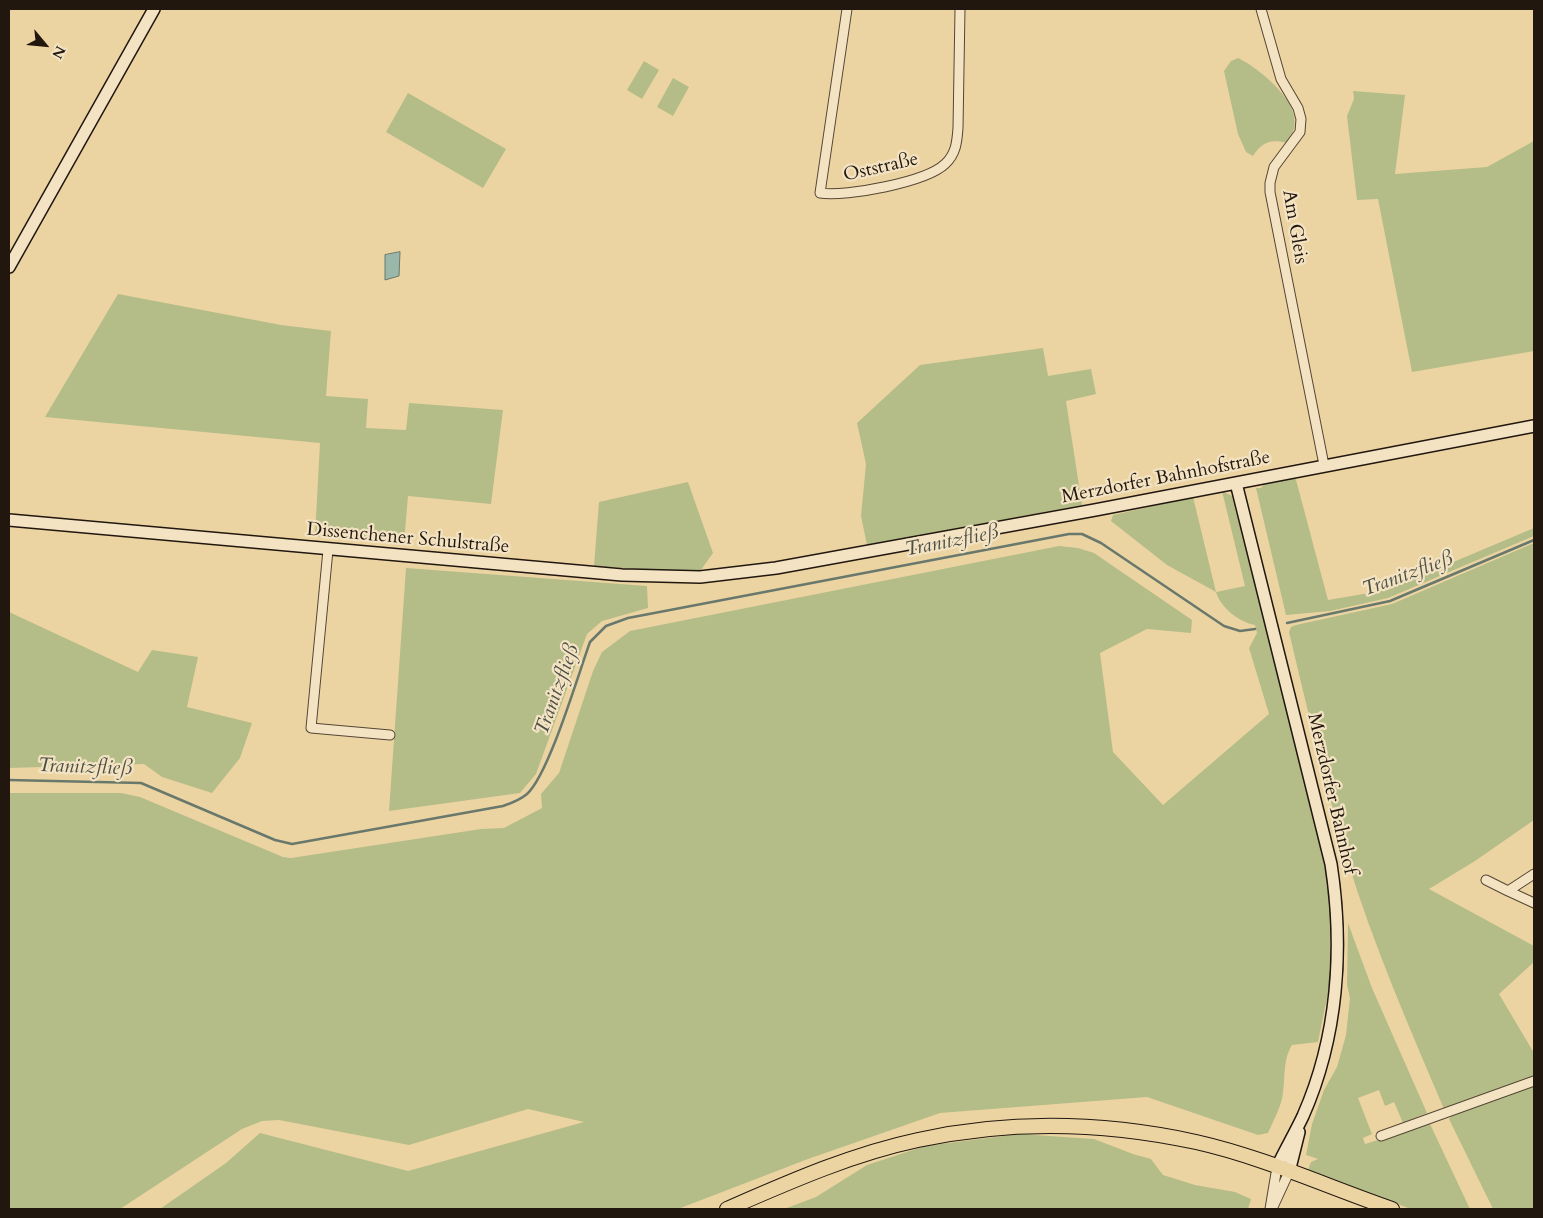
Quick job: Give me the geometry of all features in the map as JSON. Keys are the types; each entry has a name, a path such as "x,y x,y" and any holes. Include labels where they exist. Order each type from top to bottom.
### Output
{"main road":[{"path":"727,1209 805,1175 917,1140 973,1130 1017,1126 1092,1127 1127,1130 1197,1142 1392,1209"}],"street":[{"path":"9,267 154,9"},
{"name":"Oststraße","path":"847,9 820,193 827,194 849,194 870,191 935,172 952,156 956,146 958,128 960,9"},
{"name":"Am Gleis","path":"1260,9 1281,79 1298,108 1301,119 1300,132 1274,167 1270,192 1324,465"},
{"name":"Merzdorfer Bahnhofstraße","path":"804,562 1534,426"},
{"name":"Merzdorfer Bahnhof","path":"1236,483 1325,836 1338,904 1339,944 1335,997 1323,1055 1283,1170"},
{"name":"Dissenchener Schulstraße","path":"9,520 328,550 674,578 700,578 804,562"},
{"path":"328,550 311,728 390,734"},
{"path":"1508,891 1534,874"},
{"path":"1486,880 1534,903"},
{"path":"1381,1136 1534,1082"},
{"path":"1271,1209 1283,1170"}],"green space":[{"path":"1238,58 1257,70 1276,87 1285,97 1294,118 1293,130 1287,143 1276,141 1267,143 1253,156 1246,152 1238,134 1224,71 1231,61"},
{"path":"644,61 659,70 642,99 627,90"},
{"path":"673,78 689,87 673,116 657,107"},
{"path":"1353,91 1405,95 1395,174 1487,167 1534,141 1534,351 1412,372 1378,199 1357,200 1347,116 1354,99"},
{"path":"408,93 506,149 483,188 386,132"},
{"path":"118,294 281,325 331,331 326,396 368,399 366,428 406,430 409,403 503,410 491,504 408,496 404,543 315,536 320,443 45,417"},
{"path":"1043,348 1048,376 1091,369 1096,394 1066,401 1082,505 867,545 861,516 866,464 857,423 920,365"},
{"path":"1295,476 1328,600 1387,590 1534,528 1534,536 1388,598 1330,611 1286,615 1256,488 1261,488 1267,481"},
{"path":"688,482 713,553 698,574 594,566 599,502"},
{"path":"1222,491 1232,496 1330,883 1331,978 1318,1042 1292,1045 1285,1064 1282,1099 1268,1133 1258,1135 1147,1097 940,1113 808,1159 678,1209 160,1209 226,1163 260,1133 408,1171 584,1122 528,1109 409,1145 279,1120 262,1121 242,1129 120,1209 9,1209 9,793 121,793 140,797 283,857 291,858 481,829 504,828 542,808 541,794 559,773 593,671 602,652 630,631 1059,546 1078,548 1094,553 1192,620 1191,633 1147,629 1100,653 1113,752 1163,805 1269,714 1249,648 1257,633 1255,625 1243,621 1226,609 1216,592 1245,586"},
{"path":"1193,497 1216,592 1167,565 1111,521 1113,515"},
{"path":"1534,543 1534,820 1475,861 1429,889 1534,946 1534,962 1499,994 1534,1053 1534,1079 1444,1109 1392,985 1357,891 1331,803 1289,632 1291,627 1296,625 1392,604"},
{"path":"406,568 647,586 648,608 602,621 587,634 536,774 520,793 389,811"},
{"path":"9,612 138,672 152,650 198,657 187,707 252,723 240,758 212,793 162,777 144,764 9,768"},
{"path":"1348,923 1372,988 1427,1113 1403,1123 1394,1102 1385,1106 1379,1090 1358,1098 1372,1134 1363,1138 1365,1144 1430,1124 1470,1209 1411,1209 1308,1170 1311,1162 1318,1159 1306,1155 1312,1124 1324,1090 1337,1067 1346,1035 1350,998 1347,985"},
{"path":"1534,1084 1534,1209 1493,1209 1449,1119 1453,1114"},
{"path":"1019,1134 1094,1139 1151,1159 1163,1175 1195,1185 1235,1192 1251,1199 1248,1209 784,1209 816,1197 867,1165 925,1146"}],"shaded area":[{"path":"400,252 399,276 385,280 385,255"}],"waterway":[{"name":"Tranitzfließ","path":"9,780 141,783 275,840 292,844 503,806 527,794 536,783 553,746 590,642 606,626 628,618 1069,534 1082,534 1101,543 1224,626 1240,631 1255,629"},
{"name":"Tranitzfließ","path":"1287,623 1390,601 1534,540"}]}
